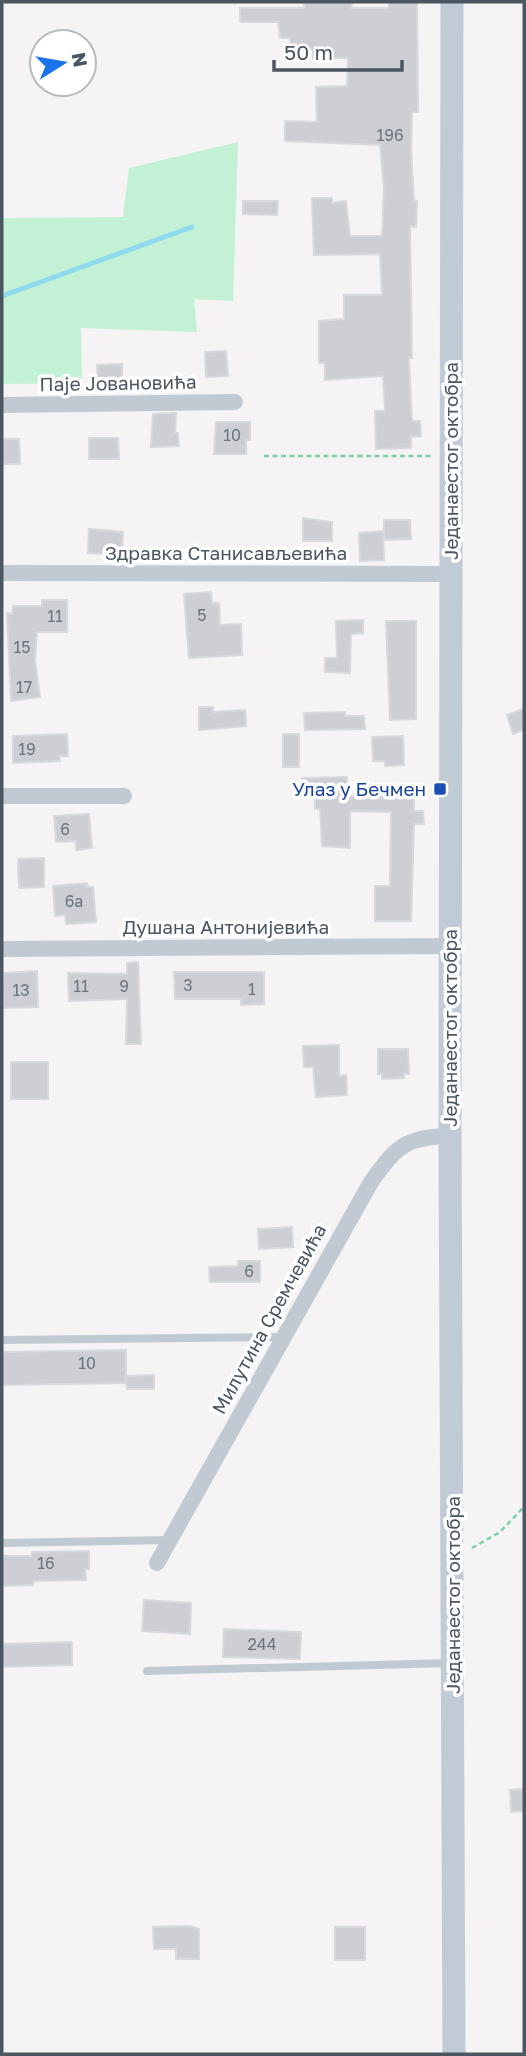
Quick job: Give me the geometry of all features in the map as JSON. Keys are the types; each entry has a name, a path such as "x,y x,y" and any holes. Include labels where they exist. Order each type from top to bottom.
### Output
{"main road":[{"name":"Једанаестог октобра","path":"452,2 450,1136 454,2054"}],"street":[{"name":"Паје Јовановића","path":"2,405 234,402"},
{"name":"Здравка Станисављевића","path":"2,573 451,573"},
{"path":"2,796 124,796"},
{"name":"Душана Антонијевића","path":"2,949 451,946"},
{"name":"Милутина Сремчевића","path":"157,1563 285,1337 343,1228 395,1150 423,1137 450,1136"}],"lane":[{"path":"2,1339 285,1337"},
{"path":"2,1543 170,1540"},
{"path":"147,1671 453,1663"}],"path":[{"path":"264,456 451,456"},
{"path":"453,1558 500,1532 524,1507"}],"green space":[{"path":"238,142 233,301 194,299 197,332 81,328 82,383 2,384 2,218 123,217 129,168"}],"building":[{"path":"304,2 352,2 351,8 389,8 389,2 417,2 418,112 412,112 411,150 414,201 417,201 416,227 410,226 412,358 409,358 412,421 420,421 421,436 411,437 411,448 376,449 375,411 385,411 383,376 325,380 325,363 319,363 319,321 344,319 344,295 382,295 380,254 314,255 312,198 332,198 332,203 346,201 350,236 382,236 384,188 380,145 285,141 285,121 317,122 316,87 347,86 348,58 313,58 313,49 291,51 290,38 280,38 278,22 240,22 240,8 304,8"},
{"path":"243,201 278,201 277,215 243,214"},
{"path":"226,351 228,376 206,377 205,352"},
{"path":"122,364 122,385 98,386 97,365"},
{"path":"176,413 175,433 178,433 179,446 151,447 153,414"},
{"path":"216,422 250,422 250,440 246,440 246,454 214,454"},
{"path":"89,438 118,438 119,459 89,459"},
{"path":"2,439 19,439 20,464 2,464"},
{"path":"303,518 332,522 332,541 303,541"},
{"path":"384,520 410,520 411,539 384,540"},
{"path":"89,529 123,532 122,555 88,553"},
{"path":"383,531 384,560 360,561 359,533"},
{"path":"211,592 212,603 219,603 220,625 241,624 242,655 189,658 184,594"},
{"path":"42,600 67,600 67,632 37,632 35,661 40,697 11,701 7,613 12,614 13,606 42,606"},
{"path":"363,620 363,633 351,634 350,673 325,672 325,658 337,658 336,621"},
{"path":"386,621 416,621 416,719 390,720"},
{"path":"199,707 213,707 213,712 245,710 246,726 199,730"},
{"path":"524,709 524,730 513,734 507,715"},
{"path":"345,712 345,716 364,716 365,729 305,730 304,713"},
{"path":"67,734 68,756 60,756 60,761 13,763 13,736"},
{"path":"283,734 299,734 299,767 283,767"},
{"path":"403,736 404,765 385,766 385,761 373,761 372,737"},
{"path":"347,777 347,796 414,798 414,811 423,811 424,824 414,824 411,921 375,921 375,886 390,886 391,812 350,811 350,848 322,846 320,809 315,809 315,794 303,794 302,778"},
{"path":"89,814 92,848 76,850 76,841 56,842 54,816"},
{"path":"44,858 44,887 19,888 18,859"},
{"path":"87,883 87,887 93,887 96,922 66,924 65,915 55,916 53,886"},
{"path":"138,962 141,1044 126,1044 127,999 69,1001 68,973 127,974 127,963"},
{"path":"37,971 38,1007 4,1008 3,973"},
{"path":"174,972 264,972 264,1004 241,1005 241,999 175,999"},
{"path":"339,1045 339,1076 346,1075 347,1095 316,1097 313,1067 304,1067 303,1046"},
{"path":"378,1049 408,1049 409,1074 404,1074 404,1078 382,1079 382,1074 378,1074"},
{"path":"11,1062 48,1062 48,1099 11,1099"},
{"path":"292,1227 293,1247 259,1249 258,1229"},
{"path":"238,1261 260,1261 260,1282 210,1282 209,1267 238,1266"},
{"path":"126,1350 126,1383 2,1385 2,1352"},
{"path":"154,1375 154,1389 127,1389 126,1376"},
{"path":"89,1551 89,1569 85,1569 86,1580 34,1581 33,1585 2,1586 2,1556 31,1556 32,1552"},
{"path":"144,1600 191,1603 190,1634 142,1631"},
{"path":"224,1629 301,1632 300,1659 223,1657"},
{"path":"72,1642 72,1665 2,1667 2,1644"},
{"path":"524,1789 524,1811 511,1812 510,1790"},
{"path":"189,1926 199,1929 199,1959 176,1959 176,1949 154,1949 153,1927"},
{"path":"335,1927 365,1927 365,1960 335,1960"}],"waterway":[{"path":"2,296 192,227"}],"place":[{"name":"Улаз у Бечмен","path":"440,789"}]}
